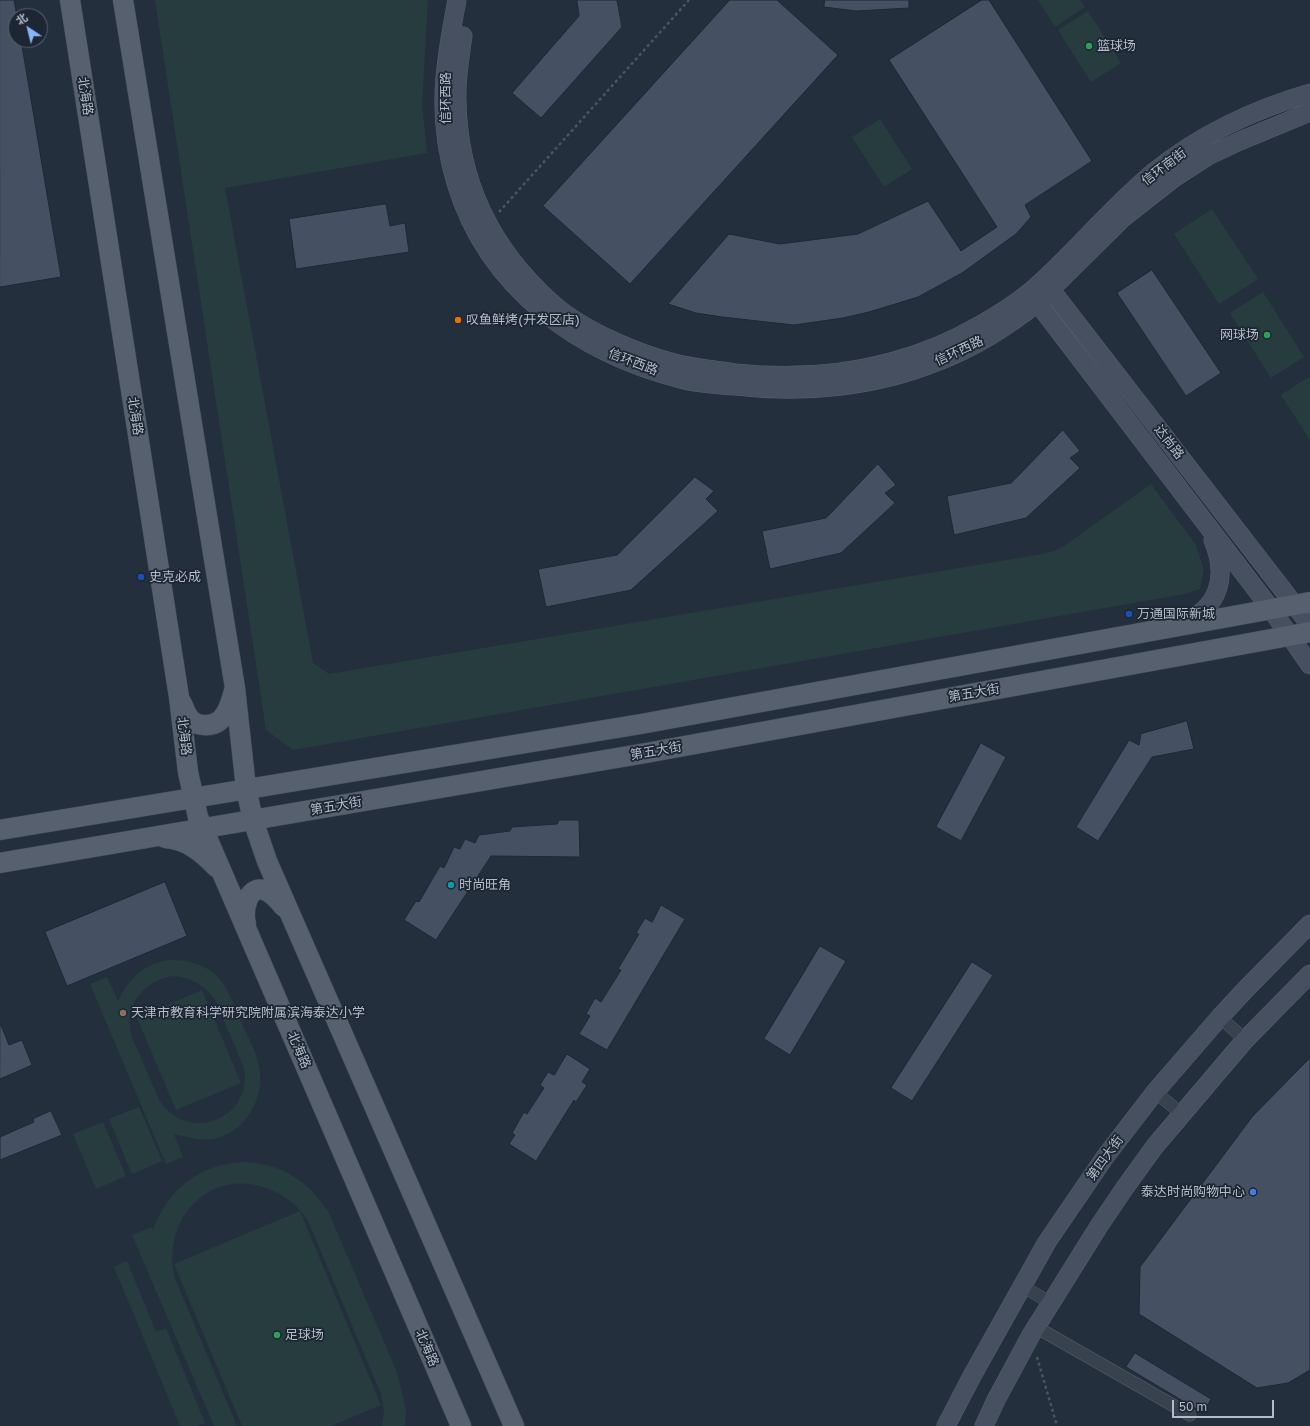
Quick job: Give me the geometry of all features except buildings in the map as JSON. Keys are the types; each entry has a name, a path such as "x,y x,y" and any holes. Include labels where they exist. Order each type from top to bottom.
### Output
{"main road":[{"name":"北海路","path":"70,0 185,742 200,813 224,878 461,1426"},
{"path":"123,0 235,688 240,732 240,813 251,836 267,861 514,1426"},
{"path":"224,878 220,847 222,832 240,813 272,790 302,779 642,724 1302,603"},
{"name":"第五大街","path":"0,830 143,806 200,813 309,811 646,753 1310,632"},
{"path":"179,697 189,717 198,725 208,726 221,721 229,708 235,688"},
{"path":"226,792 238,760 240,732"},
{"path":"143,806 162,799 176,786 183,769 185,742"},
{"name":"第五大街","path":"0,864 147,837 200,813 226,792 240,813"},
{"path":"267,861 267,842 276,826 289,818 309,811"},
{"path":"147,837 171,838 186,843 212,863 224,878"},
{"path":"248,934 244,918 246,900 252,893 260,890 266,890 277,900 291,917"}],"street":[{"name":"信环西路","path":"457,0 446,68 444,98 448,146 455,181 476,232 508,277 544,314 586,342 632,364 685,380 776,390 850,385 897,375 938,362 982,342 1024,314 1033,298 1047,285"},
{"name":"信环西路","path":"468,0 458,79 458,120 462,151 479,206 499,243 532,284 558,308 582,324 626,346 677,364 768,375 814,375 854,370 897,361 946,344 1010,307 1033,298"},
{"name":"信环南街","path":"1047,285 1119,204 1154,172 1172,158 1199,141 1246,117 1274,105 1310,93"},
{"name":"信环南街","path":"1047,285 1123,218 1174,178 1208,156 1310,112"},
{"name":"达尚路","path":"1047,285 1302,603"},
{"name":"达尚路","path":"1033,298 1271,609"},
{"path":"1174,626 1199,615 1207,608 1217,590 1220,569 1219,556 1203,520"},
{"path":"1302,603 1310,625"},
{"path":"1271,609 1310,665"},
{"name":"第四大街","path":"946,1426 968,1383 1047,1242 1105,1157 1155,1092 1220,1017 1310,924"},
{"path":"984,1426 996,1400 1051,1303 1124,1189 1155,1146 1246,1040 1310,974"},
{"path":"1220,1017 1246,1040"},
{"path":"1155,1092 1182,1114"},
{"path":"1022,1286 1051,1303"},
{"path":"1034,1331 1190,1416"}],"path":[{"path":"488,224 689,0"},
{"path":"1034,1331 1041,1373 1057,1426"}],"green space":[{"path":"155,0 428,0 422,104 427,153 225,188 313,663 329,674 1048,553 1061,548 1151,484 1196,545 1204,570 1200,589 1185,594 293,750 266,730"},
{"name":"篮球场","path":"1038,0 1080,0 1085,7 1055,27"},
{"name":"篮球场","path":"1088,11 1121,63 1091,82 1058,30"},
{"path":"880,119 912,169 884,187 852,137"},
{"path":"1212,209 1258,279 1219,304 1174,234"},
{"name":"网球场","path":"1263,292 1304,357 1271,378 1230,313"},
{"path":"1310,376 1310,440 1281,395"},
{"path":"176,960 192,962 206,968 217,976 228,993 252,1046 260,1073 258,1095 249,1115 242,1124 224,1136 213,1139 198,1139 174,1134 183,1157 166,1164 90,984 107,977 118,1001 127,985 139,973 153,964","holes":["172,976 197,983 212,995 216,1001 245,1075 243,1092 236,1105 225,1115 212,1121 198,1123 184,1120 170,1113 159,1100 133,1042 130,1022 131,1013 139,996 153,983"]},
{"path":"202,990 241,1083 176,1110 137,1018"},
{"path":"139,1107 162,1161 132,1174 109,1119"},
{"path":"103,1122 126,1176 96,1189 73,1134"},
{"path":"246,1162 272,1167 284,1171 294,1177 313,1192 329,1213 397,1372 406,1409 405,1426 382,1426 384,1411 381,1394 308,1221 297,1206 292,1202 271,1190 249,1184 228,1185 210,1192 194,1203 182,1219 175,1238 172,1259 176,1281 237,1426 214,1426 132,1235 152,1227 153,1230 168,1202 177,1190 188,1181 214,1167 229,1163"},
{"name":"足球场","path":"300,1211 381,1405 331,1426 242,1426 174,1264"},
{"path":"127,1261 156,1332 166,1328 205,1423 198,1426 180,1426 114,1267"}],"place":[{"name":"篮球场","path":"1089,46"},
{"name":"叹鱼鲜烤(开发区店)","path":"458,320"},
{"name":"网球场","path":"1267,335"},
{"name":"史克必成","path":"141,577"},
{"name":"万通国际新城","path":"1129,614"},
{"name":"时尚旺角","path":"451,885"},
{"name":"天津市教育科学研究院附属滨海泰达小学","path":"123,1013"},
{"name":"泰达时尚购物中心","path":"1253,1192"},
{"name":"足球场","path":"277,1335"}]}
